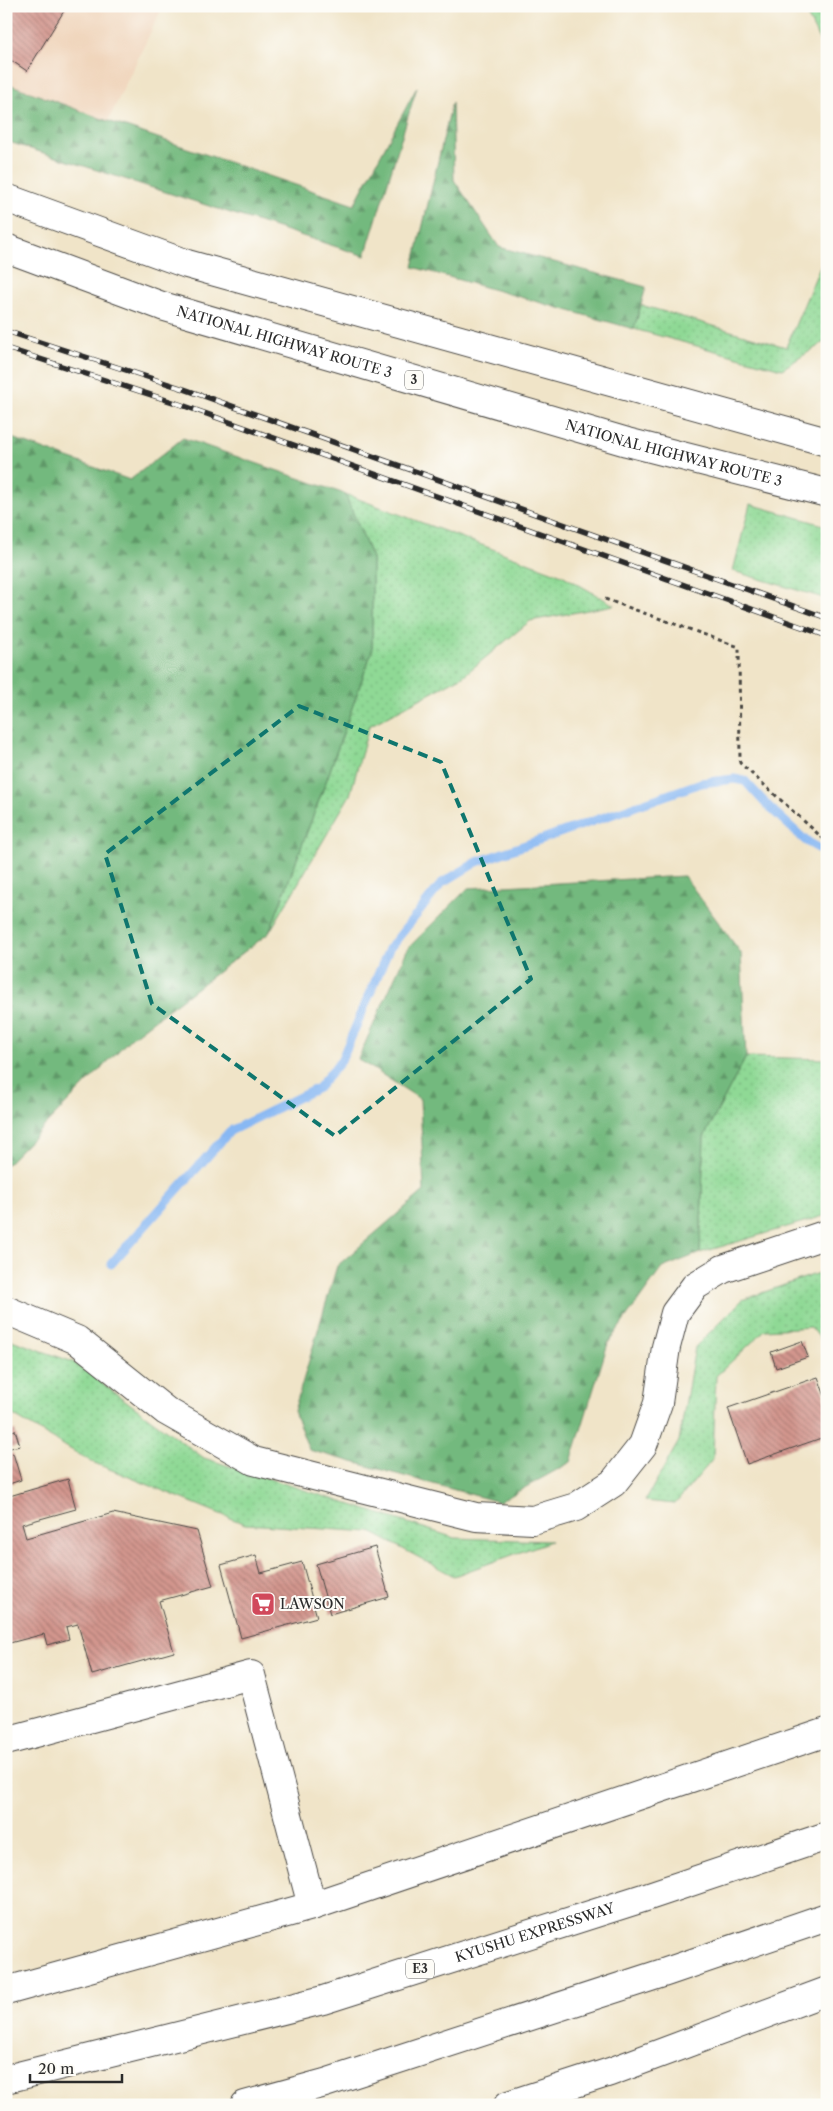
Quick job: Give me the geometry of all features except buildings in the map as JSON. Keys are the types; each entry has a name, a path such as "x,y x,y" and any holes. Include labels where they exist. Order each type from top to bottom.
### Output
{"main road":[{"path":"6,198 187,264 827,442"},
{"name":"NATIONAL HIGHWAY ROUTE 3","path":"6,248 162,306 627,442 827,493"},
{"path":"6,1310 13,1311 77,1340 166,1411 254,1461 476,1517 533,1520 576,1507 613,1483 643,1444 658,1403 666,1347 675,1314 696,1286 723,1269 827,1234"},
{"path":"6,1741 251,1675 312,1906"},
{"path":"6,1991 312,1906 827,1732"},
{"name":"KYUSHU EXPRESSWAY","path":"6,2079 323,2000 643,1898 827,1836"},
{"path":"245,2105 325,2083 666,1972 827,1917"},
{"path":"508,2105 610,2072 827,1991"}],"path":[{"path":"605,598 739,647 740,763 827,842"}],"highlighted area":[{"path":"299,706 441,762 531,979 335,1136 152,1004 105,854"}],"shaded area":[{"path":"6,6 163,6 108,121 6,83"}],"green space":[{"path":"802,6 827,6 827,55"},
{"path":"6,83 108,121 354,205 417,87 365,256 6,141"},
{"path":"452,102 454,180 499,247 646,287 634,329 413,267"},
{"path":"827,250 826,341 782,369 634,329 641,305 786,347"},
{"path":"6,436 130,480 183,438 345,494 372,558 372,651 327,779 269,933 132,1037 6,1165"},
{"path":"345,494 562,575 614,605 530,621 463,676 369,726 350,795 269,933 327,779 372,651 372,558"},
{"path":"750,504 827,526 827,599 733,571"},
{"path":"684,876 741,953 746,1057 704,1137 700,1253 662,1268 608,1343 571,1462 499,1502 309,1450 294,1411 337,1266 424,1191 420,1099 358,1059 408,948 468,888"},
{"path":"746,1057 827,1059 827,1215 700,1253 704,1137"},
{"path":"827,1270 827,1347 811,1327 765,1330 716,1376 713,1459 675,1504 645,1501 679,1441 695,1347 742,1300"},
{"path":"6,1338 73,1362 204,1458 455,1538 551,1541 454,1576 371,1532 245,1524 92,1462 6,1411"}],"waterway":[{"path":"111,1264 230,1131 318,1088 341,1061 389,949 442,883 477,862 701,783 734,779 745,781 766,804 806,841 827,853"}],"railway":[{"path":"6,331 184,389 827,618"},
{"path":"6,348 179,404 827,636"}],"place":[{"name":"LAWSON","path":"263,1604"}]}
